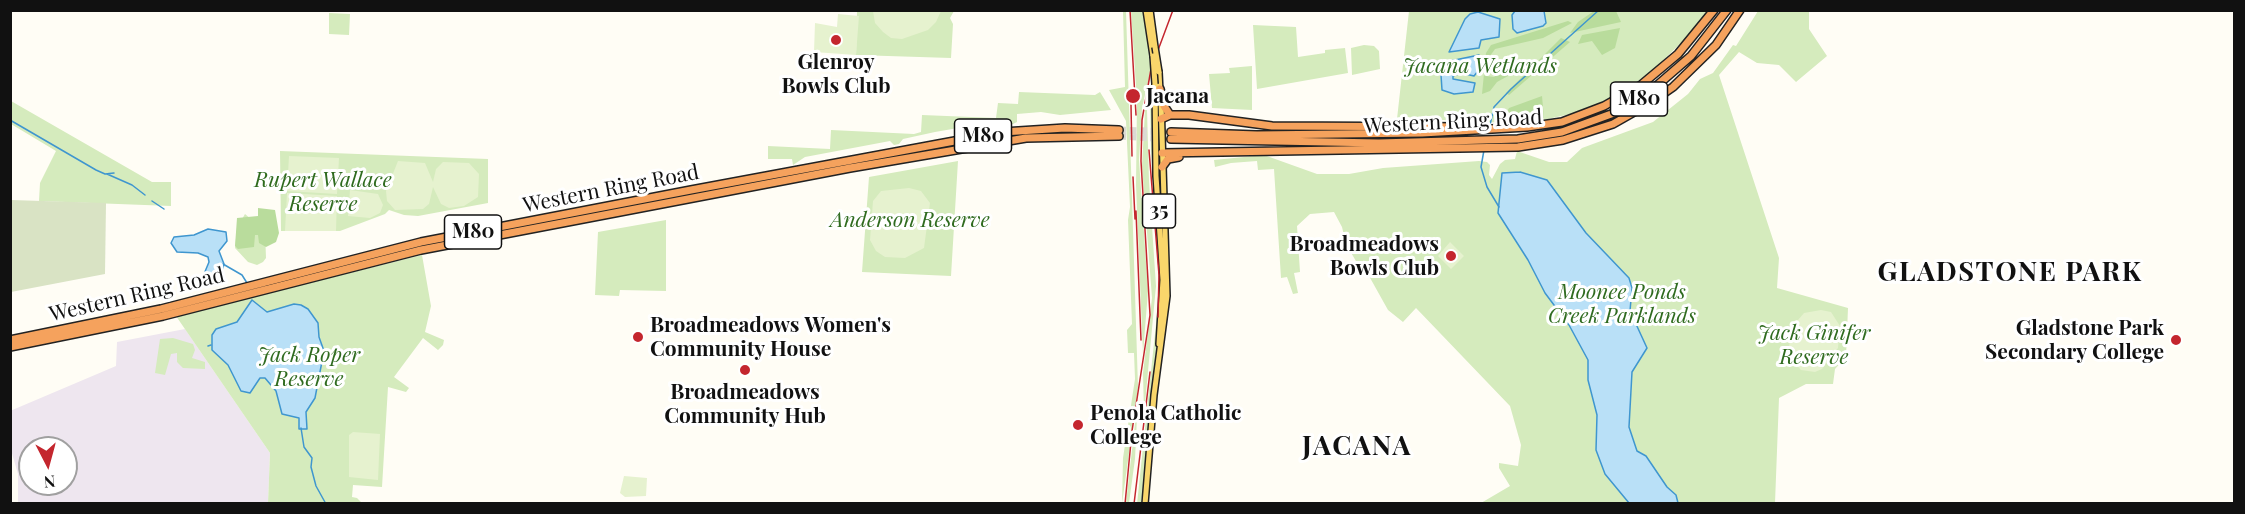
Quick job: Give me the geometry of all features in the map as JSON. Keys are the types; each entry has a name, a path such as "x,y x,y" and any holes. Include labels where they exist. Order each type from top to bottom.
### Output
{"highway":[{"name":"Western Ring Road","path":"1449,145 1320,144 1171,136 1510,129 1562,122 1623,97 1668,64 1714,10"},
{"name":"Western Ring Road","path":"1547,139 1594,122 1646,95 1678,69 1712,32 1728,10"},
{"path":"1157,148 1218,152 1449,145 1547,139 1595,131 1650,103 1694,68 1716,45 1740,10"},
{"path":"1158,87 1170,116"},
{"path":"1161,119 1170,116 1217,118 1272,126 1469,129"},
{"name":"Western Ring Road","path":"10,347 126,324 421,242 992,134 1065,128 1119,133"},
{"path":"1162,167 1172,158 1218,152"},
{"name":"Western Ring Road","path":"10,340 241,291"}],"main road":[{"name":"35","path":"1148,10 1159,72 1157,148 1163,280 1159,364"},
{"name":"35","path":"1144,504 1168,283 1162,167 1157,148 1161,119 1148,10"},
{"path":"1157,148 1161,119"}],"shaded area":[{"path":"185,329 270,453 268,503 18,503 18,496 78,496 78,436 18,436 18,474 11,450 10,411 116,366 117,342"}],"green space":[{"path":"857,11 954,11 950,18 953,24 951,58 856,55"},
{"path":"873,11 941,11 936,22 928,30 902,39 891,38 883,32 875,23"},
{"path":"1123,11 1126,11 1138,387 1122,504 1123,458 1135,379 1134,353 1128,353 1127,330 1132,324 1128,220 1130,207 1126,121 1109,90 1125,87"},
{"path":"1131,11 1144,11 1152,64 1142,108 1139,160 1148,291 1143,354 1136,185 1137,101"},
{"name":"Jacana Wetlands","path":"1409,11 1708,11 1686,38 1651,72 1619,94 1579,112 1539,121 1464,123 1444,120 1397,119"},
{"path":"1594,11 1616,11 1621,22 1570,33 1578,22"},
{"name":"Moonee Ponds Creek Parklands","path":"1758,11 1809,11 1809,29 1827,56 1796,82 1779,65 1757,63 1739,52 1719,75 1779,258 1777,288 1848,308 1846,357 1835,369 1833,384 1806,384 1779,398 1775,503 1481,503 1510,486 1499,468 1499,463 1518,466 1521,445 1510,406 1416,308 1403,322 1388,310 1369,276 1360,268 1346,244 1342,227 1334,212 1310,214 1297,226 1300,272 1294,273 1298,293 1293,294 1287,277 1281,278 1274,169 1258,170 1257,161 1215,167 1214,160 1264,155 1317,174 1349,174 1383,168 1479,161 1490,165 1489,175 1492,179 1500,164 1505,160 1515,159 1517,151 1549,162 1567,162 1582,148 1653,122 1688,94 1700,79 1713,73 1733,45 1736,46"},
{"path":"329,13 350,14 349,35 329,34"},
{"name":"Glenroy Bowls Club","path":"838,14 859,16 856,55 814,52 815,23 837,27"},
{"path":"1568,21 1572,23 1543,38 1495,49 1490,56 1486,76 1494,77 1508,66 1508,76 1497,82 1490,91 1482,94 1486,53 1491,45"},
{"path":"1253,25 1296,27 1298,57 1345,48 1348,73 1257,89"},
{"path":"1620,28 1615,48 1602,55 1592,41 1578,44 1582,35"},
{"path":"1561,38 1570,42 1509,95 1506,93"},
{"path":"1364,45 1374,46 1379,51 1380,69 1352,75 1351,48"},
{"path":"1252,66 1252,110 1212,108 1209,74 1230,73 1229,68"},
{"path":"1153,79 1161,308 1144,484 1141,503 1137,504 1160,286 1151,149 1150,98"},
{"path":"1019,92 1095,95 1100,92 1111,110 1060,115 1041,112 1017,114 1017,122 1013,124 1005,124 1004,120 935,132 903,139 899,144 894,145 890,141 805,157 793,165 792,159 768,159 768,146 830,149 831,130 914,134 921,132 922,115 996,118 998,103 1018,104"},
{"path":"1542,96 1544,118 1502,121 1509,108"},
{"path":"11,101 152,182 171,182 171,206 39,201 40,183 56,151 11,124"},
{"path":"1145,110 1147,110 1156,286 1144,414 1143,373 1152,298 1142,166"},
{"name":"Rupert Wallace Reserve","path":"280,151 488,159 488,203 418,216 404,215 389,210 385,214 340,231 281,231"},
{"path":"289,156 339,158 337,194 287,191"},
{"path":"398,161 425,163 433,182 436,169 443,162 469,163 479,174 478,197 464,206 449,208 441,204 433,187 429,204 423,209 395,210 387,201 386,191"},
{"name":"Anderson Reserve","path":"958,161 951,276 862,272 869,177"},
{"path":"909,188 921,191 930,203 924,248 905,258 885,257 876,251 870,240 873,201 881,191"},
{"path":"350,190 378,194 383,205 380,213 370,218 348,216"},
{"path":"287,193 337,196 336,231 285,231"},
{"path":"11,200 106,203 105,274 11,292"},
{"path":"258,208 275,210 279,233 276,242 266,247 259,243 258,235 255,235 254,247 238,249 235,246 237,218 258,216"},
{"path":"245,214 265,231 266,258 257,265 248,262 235,248 237,228"},
{"path":"666,220 666,291 620,290 619,296 595,295 598,232"},
{"name":"Broadmeadows Bowls Club","path":"1450,242 1464,256 1451,269 1438,256"},
{"name":"Jack Roper Reserve","path":"422,255 431,306 425,332 444,340 438,350 423,338 394,377 409,388 406,392 388,387 382,487 353,485 352,497 362,503 268,503 270,453 176,316"},
{"name":"Jack Ginifer Reserve","path":"1821,310 1831,312 1840,326 1838,348 1822,369 1815,372 1801,370 1791,359 1789,347 1792,327 1804,313"},
{"path":"173,338 193,344 195,350 192,358 205,362 205,369 183,368 177,362 177,353 171,354 165,375 155,373 160,339"},
{"path":"1138,397 1135,459 1129,503 1126,503"},
{"path":"353,432 380,434 378,480 349,477 349,435"},
{"path":"624,476 647,478 646,496 625,497 620,493"}],"water":[{"path":"1515,11 1544,11 1546,23 1543,26 1517,33 1513,29 1512,15"},
{"path":"1478,12 1500,19 1499,37 1481,40 1479,48 1449,52 1465,19 1470,14"},
{"path":"1479,55 1478,71 1474,76 1461,73 1453,76 1453,79 1475,83 1473,92 1454,94 1442,90 1441,75 1463,64 1450,61"},
{"path":"1520,172 1547,180 1586,233 1629,278 1632,288 1630,311 1647,348 1632,372 1629,427 1637,451 1646,456 1667,487 1676,495 1678,503 1629,503 1605,474 1596,450 1597,415 1588,380 1588,360 1569,325 1545,293 1528,260 1498,213 1502,173"},
{"path":"208,229 226,232 227,241 219,251 224,264 222,272 209,277 204,274 209,262 208,257 198,253 177,252 171,243 174,237 194,235"},
{"path":"252,300 267,312 294,304 301,305 308,309 318,323 319,337 324,351 315,398 306,412 307,429 299,429 299,418 282,414 276,391 265,378 260,378 250,393 241,391 228,365 212,350 212,335 216,329 237,322"}],"waterway":[{"path":"1490,125 1494,107 1511,89 1599,10"},
{"path":"10,120 96,170 105,174 114,173"},
{"path":"1484,150 1481,167 1487,187 1499,207"},
{"path":"107,174 132,185 145,195"},
{"path":"152,201 164,209"},
{"path":"223,264 242,275 247,283"},
{"path":"301,428 304,447 312,458 311,467 316,486 326,504"}],"tunnel":[{"path":"1119,130 1171,132"},
{"path":"1119,136 1171,139"}],"railway":[{"path":"1130,10 1136,115"},
{"path":"1125,504 1132,431 1150,315 1141,161 1142,120 1151,69 1173,10"},
{"path":"1131,105 1132,156"},
{"path":"1149,150 1159,275 1158,317"},
{"path":"1133,177 1135,219"},
{"path":"1136,211 1141,340"},
{"path":"1134,504 1150,372"}],"place":[{"name":"Glenroy Bowls Club","path":"836,40"},
{"name":"Jacana","path":"1133,96"},
{"name":"Broadmeadows Bowls Club","path":"1451,256"},
{"name":"Broadmeadows Women's Community House","path":"638,337"},
{"name":"Gladstone Park Secondary College","path":"2176,340"},
{"name":"Broadmeadows Community Hub","path":"745,370"},
{"name":"Penola Catholic College","path":"1078,425"}],"district":[{"name":"GLADSTONE PARK","path":"2010,273"},
{"name":"JACANA","path":"1357,447"}]}
